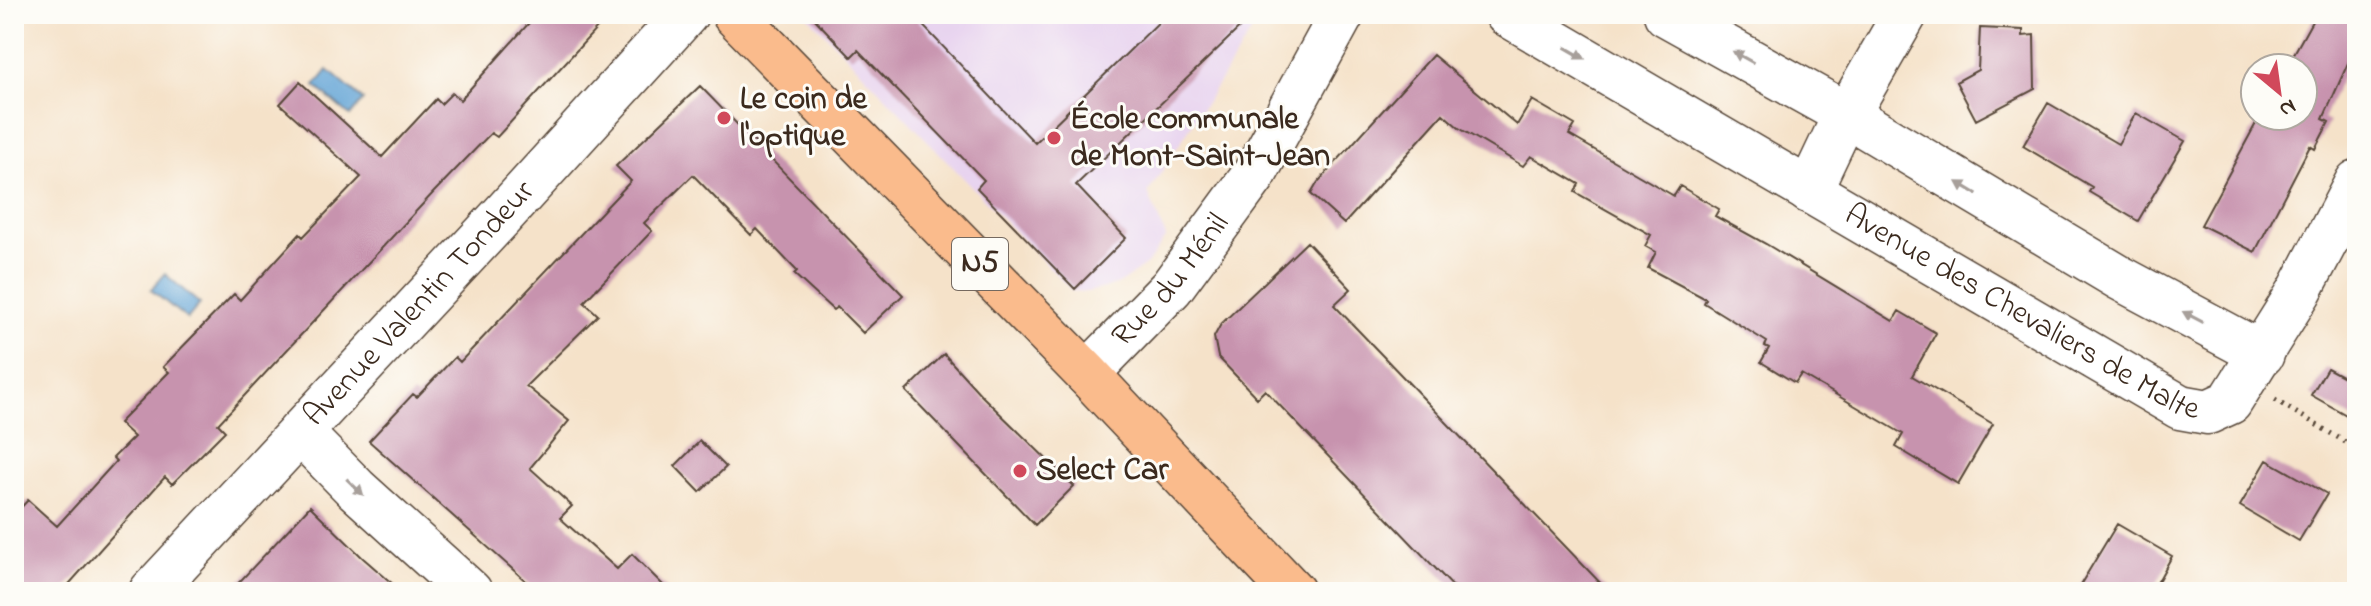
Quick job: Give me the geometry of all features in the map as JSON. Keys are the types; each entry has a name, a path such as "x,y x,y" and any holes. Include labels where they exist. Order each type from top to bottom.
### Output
{"main road":[{"name":"N5","path":"734,14 1087,374 1293,592"}],"street":[{"name":"Avenue Valentin Tondeur","path":"151,592 686,14"},
{"name":"Rue du Ménil","path":"1087,374 1171,288 1254,175 1342,14"},
{"name":"Avenue des Chevaliers de Malte","path":"1507,14 2180,407 2208,412 2230,402 2299,292 2357,182"},
{"path":"1666,14 1847,115 2120,278 2262,354"},
{"path":"1809,191 1847,115 1905,14"},
{"path":"300,432 356,489 470,592"}],"shaded area":[{"name":"École communale de Mont-Saint-Jean","path":"806,14 1263,14 1148,193 1166,237 1147,264 1117,285 1087,292 1072,291"}],"water":[{"path":"328,70 363,100 350,116 315,86"},
{"path":"165,274 200,304 187,319 151,290"}],"building":[{"path":"537,14 610,14 497,137 491,133 434,192 218,424 225,431 172,484 165,477 62,592 14,592 14,515 28,500 57,526 134,437 119,423 169,372 163,367 234,294 240,300 300,234 303,237 361,177 280,104 300,82 382,157 436,99 441,104 452,93 460,100"},
{"path":"810,14 912,14 1035,143 1167,14 1254,14 1076,185 1126,238 1075,289 977,188 984,180 858,50 851,57"},
{"path":"2316,14 2345,14 2357,20 2357,43 2323,119 2329,122 2315,149 2310,146 2255,252 2201,225 2251,132 2319,132 2319,52 2295,52"},
{"path":"1980,28 2023,30 2023,36 2034,35 2035,89 1976,120 1956,82 1978,70"},
{"path":"1433,55 1517,125 1532,100 1575,125 1569,135 1674,196 1680,186 1719,209 1715,216 1893,321 1899,311 1936,333 1912,376 1993,424 1958,484 1896,447 1903,434 1801,374 1795,383 1761,362 1769,348 1765,346 1767,342 1704,303 1706,299 1648,268 1656,252 1645,246 1651,235 1575,192 1579,184 1531,156 1523,166 1459,128 1443,114 1344,224 1311,194 1318,182"},
{"path":"700,86 903,295 863,333 837,307 833,310 794,274 797,271 757,229 751,235 693,175 644,223 652,231 584,302 598,315 526,386 569,421 530,468 572,506 560,518 617,569 632,554 670,592 538,592 369,441 413,394 417,397 455,357 460,362 631,181 616,166"},
{"path":"2048,103 2118,144 2136,113 2185,141 2138,221 2089,192 2092,187 2023,146"},
{"path":"1307,242 1351,289 1334,305 1609,592 1458,592 1265,390 1257,398 1218,357 1214,337 1221,324"},
{"path":"944,354 1074,486 1035,525 906,391"},
{"path":"2327,368 2357,384 2357,421 2311,395"},
{"path":"700,441 726,467 700,492 675,466"},
{"path":"2267,460 2327,494 2299,541 2240,506"},
{"path":"310,506 363,558 402,592 230,592"},
{"path":"2117,524 2172,556 2152,592 2076,592"}],"place":[{"name":"Le coin de l'optique","path":"724,118"},
{"name":"École communale de Mont-Saint-Jean","path":"1054,138"},
{"name":"Select Car","path":"1020,471"}]}
